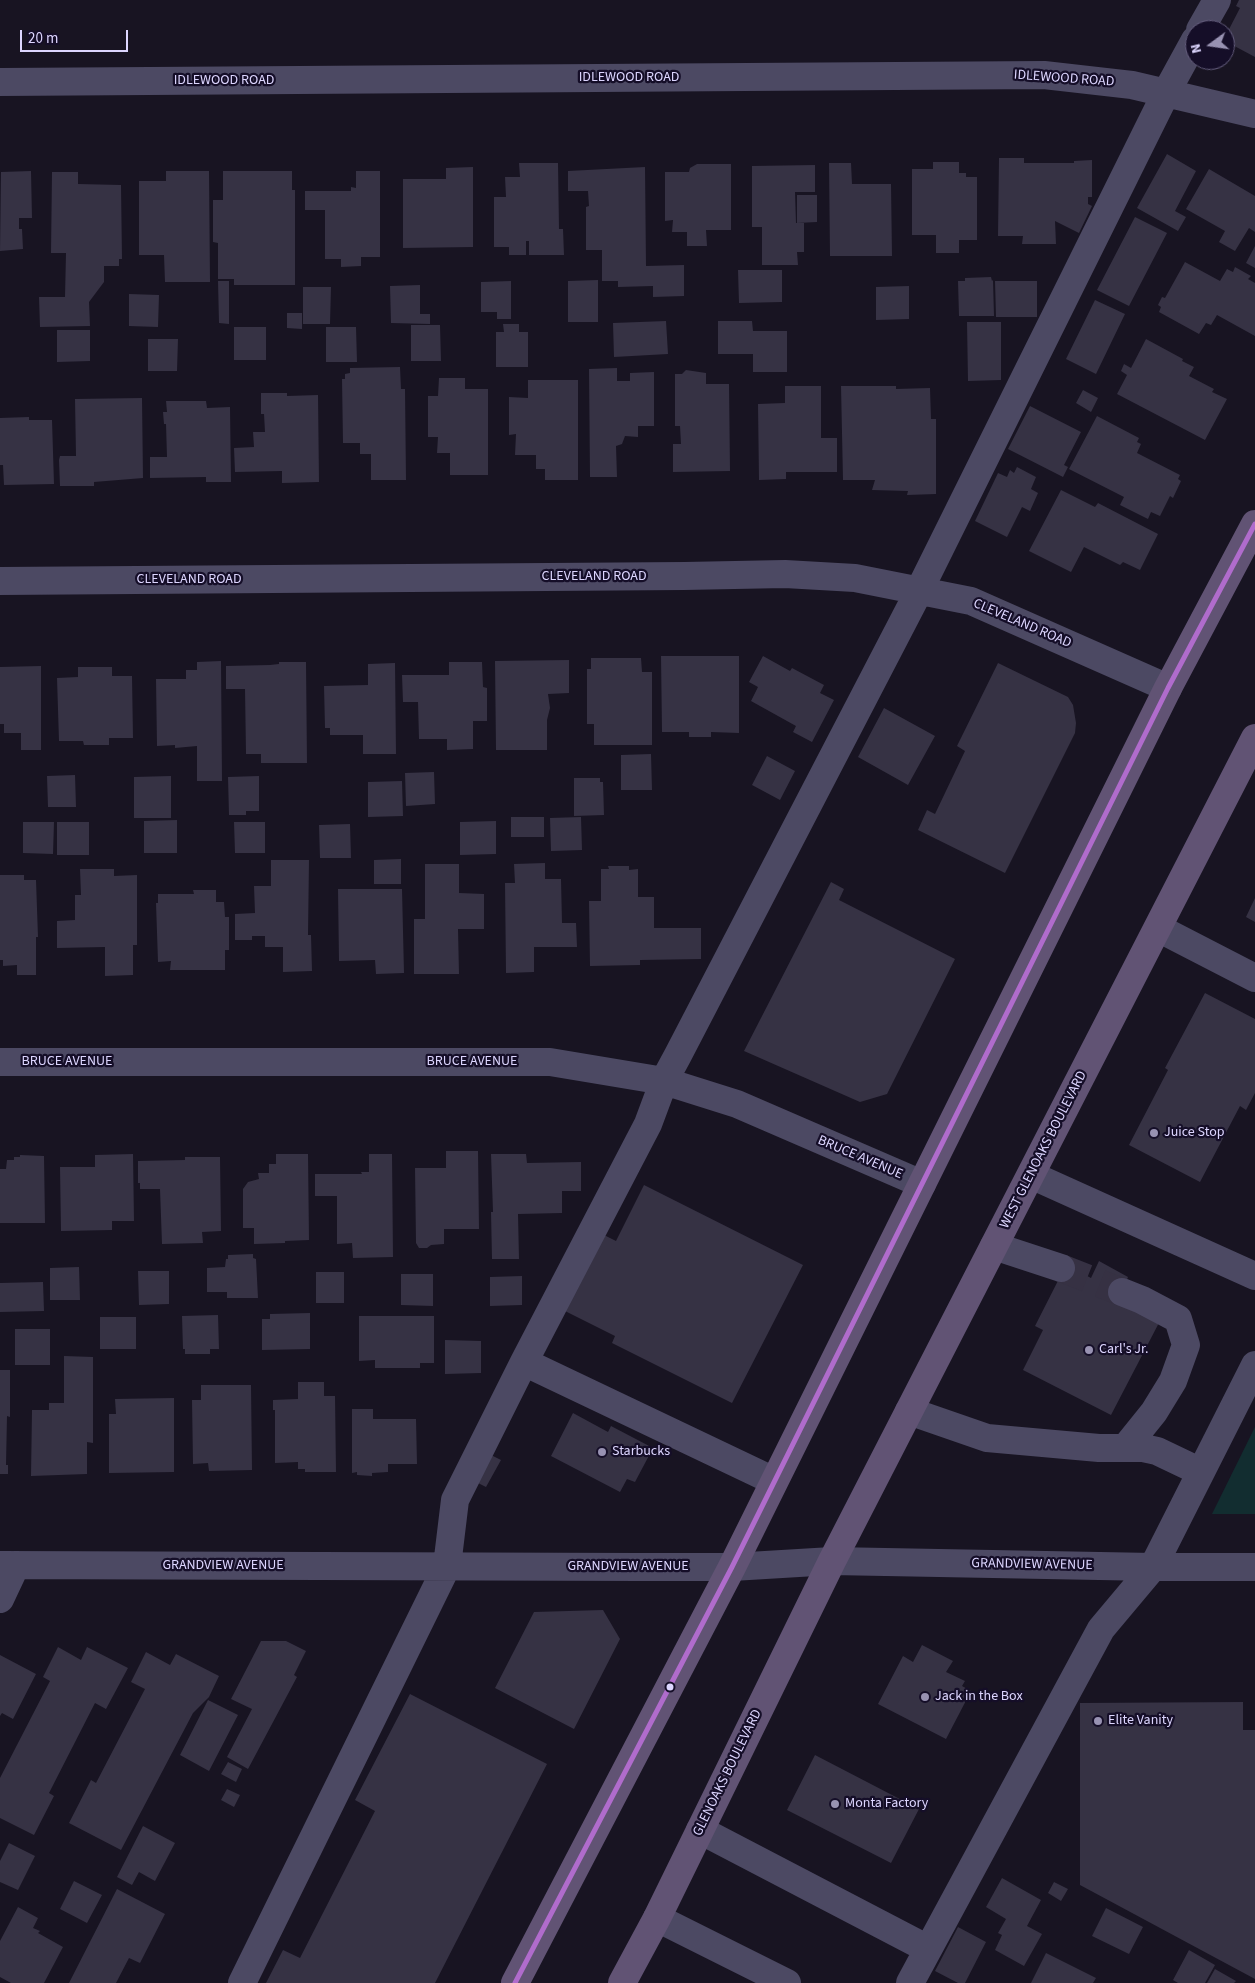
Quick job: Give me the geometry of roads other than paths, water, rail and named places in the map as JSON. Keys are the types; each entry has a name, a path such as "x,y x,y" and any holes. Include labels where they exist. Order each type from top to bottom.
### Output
{"main road":[{"path":"515,1983 732,1566 1168,688 1255,524"},
{"name":"WEST GLENOAKS BOULEVARD","path":"832,1562 1255,738"},
{"name":"GLENOAKS BOULEVARD","path":"622,1983 657,1918 832,1562"}],"street":[{"path":"1206,20 1217,0"},
{"path":"242,1983 447,1566 455,1500 524,1362 648,1124 664,1081 920,591 1166,93 1185,58"},
{"name":"IDLEWOOD ROAD","path":"0,82 1044,75 1132,85 1255,114"},
{"name":"CLEVELAND ROAD","path":"0,581 785,574 855,578 971,601 1168,688"},
{"path":"1158,928 1255,978"},
{"name":"BRUCE AVENUE","path":"0,1062 550,1062 664,1081 737,1104 922,1184"},
{"path":"1031,1176 1255,1276"},
{"path":"994,1246 1061,1268"},
{"path":"1122,1292 1178,1319 1186,1346 1173,1381 1154,1412 1125,1448"},
{"path":"524,1362 774,1481"},
{"path":"910,1983 1101,1629 1153,1567 1255,1365"},
{"path":"909,1411 987,1438 1099,1448 1143,1448 1157,1451 1201,1472"},
{"name":"GRANDVIEW AVENUE","path":"8,1565 732,1566 832,1562 1255,1567"},
{"path":"0,1599 8,1565"},
{"path":"700,1830 928,1949"},
{"path":"657,1918 787,1983"}],"tunnel":[{"path":"1061,1268 1122,1292"}],"place":[{"name":"Juice Stop","path":"1154,1133"},
{"name":"Carl's Jr.","path":"1089,1350"},
{"name":"Starbucks","path":"602,1452"},
{"name":"Jack in the Box","path":"925,1697"},
{"name":"Elite Vanity","path":"1098,1721"},
{"name":"Monta Factory","path":"835,1804"}]}
